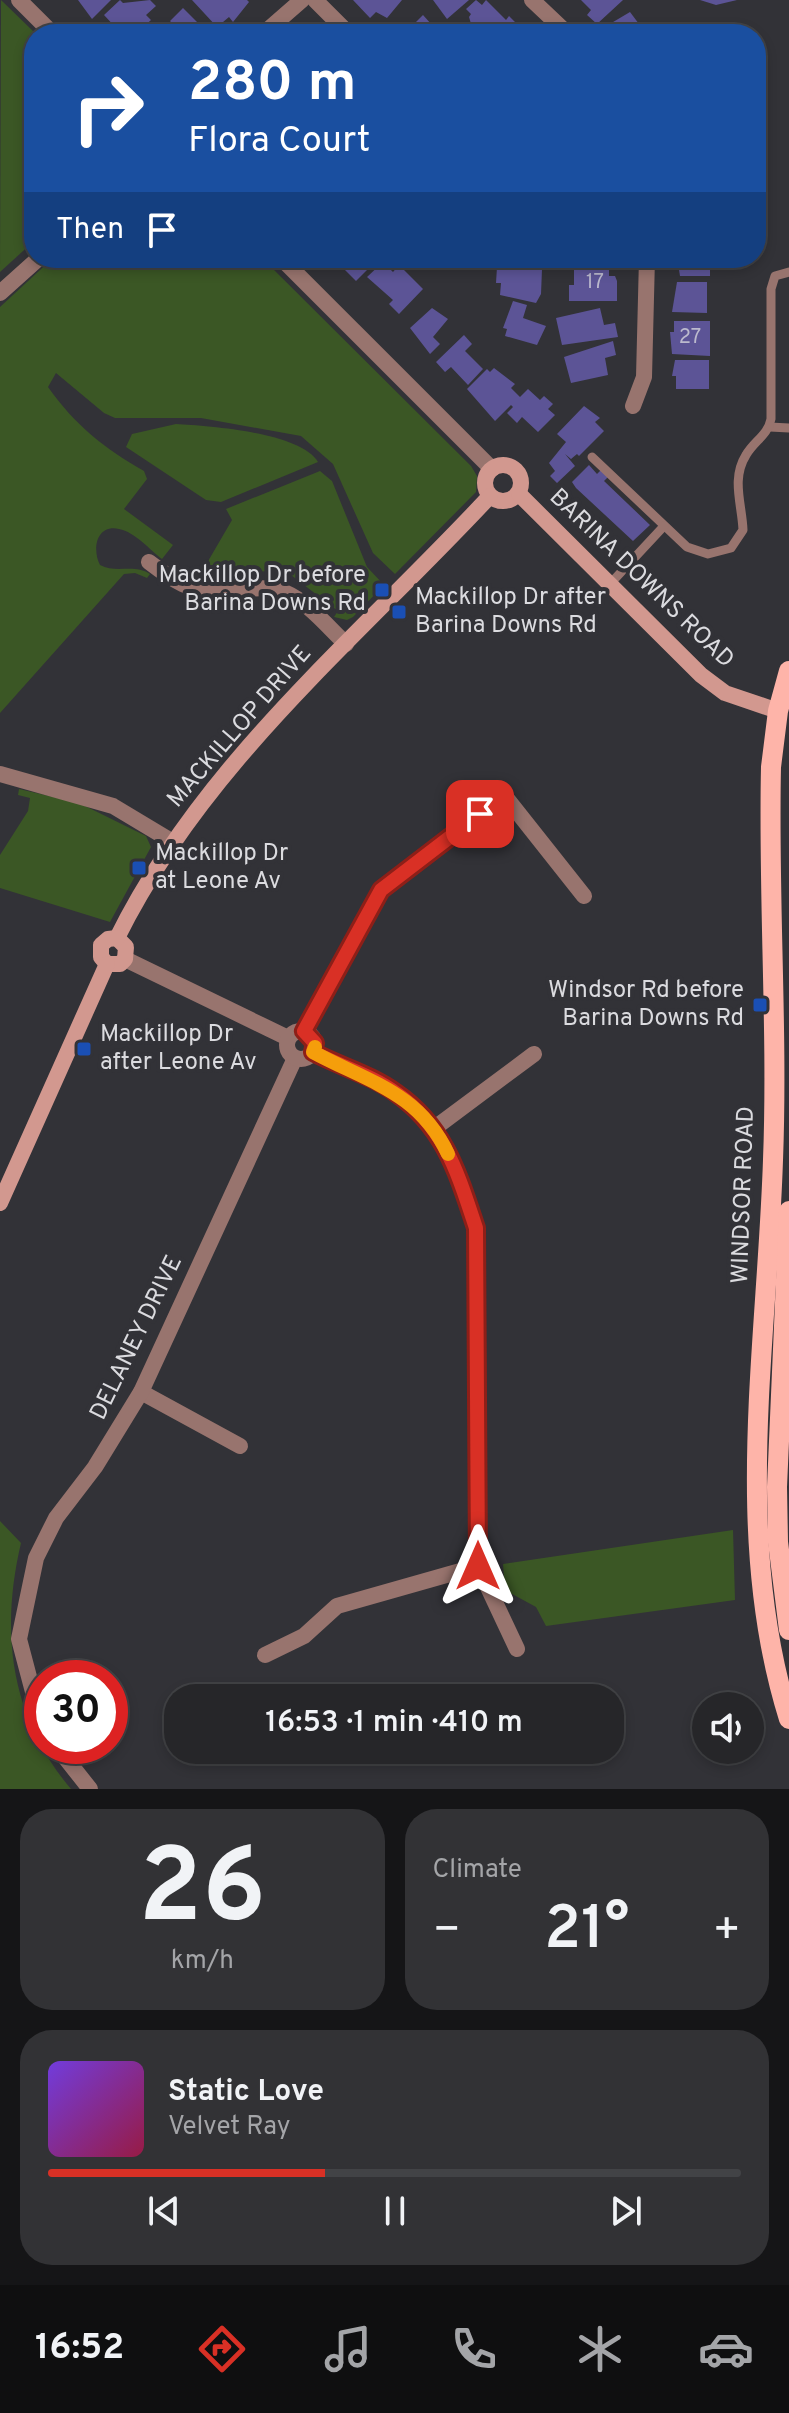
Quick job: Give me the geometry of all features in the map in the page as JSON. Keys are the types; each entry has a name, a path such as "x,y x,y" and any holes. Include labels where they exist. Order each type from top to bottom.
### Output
{"main road":[{"path":"501,465 516,470 521,480 519,494 504,502 490,496 486,483 492,469 501,465"},
{"name":"BARINA DOWNS ROAD","path":"519,494 713,685 784,708"},
{"name":"MACKILLOP DRIVE","path":"117,938 141,891 173,842 239,758 490,496"},
{"name":"WINDSOR ROAD","path":"789,671 771,767 773,1158 756,1488 765,1610 789,1719"},
{"path":"117,938 126,947 125,959 120,964 107,964 101,957 101,945 108,939 117,938"},
{"path":"0,1203 107,964"},
{"name":"WINDSOR ROAD","path":"789,1211 777,1487 778,1542 789,1630"}],"street":[{"path":"19,0 43,24"},
{"path":"274,24 302,0"},
{"path":"315,0 339,24"},
{"path":"532,0 557,24"},
{"path":"0,293 28,268"},
{"path":"291,268 492,469"},
{"path":"633,406 644,377 647,268"},
{"path":"149,562 175,582 205,592 257,588 285,593 298,600 346,644"},
{"path":"0,774 113,806 173,842"},
{"path":"125,959 296,1035 315,1043 313,1052 301,1059 295,1058 287,1046 296,1035 381,890 504,795 584,896"},
{"path":"313,1052 395,1091 436,1127 459,1177 476,1228 478,1566 517,1649"},
{"path":"436,1127 534,1054"},
{"name":"DELANEY DRIVE","path":"25,1660 19,1639 36,1558 56,1518 95,1467 141,1392 295,1058"},
{"path":"141,1392 240,1446"},
{"path":"265,1655 304,1636 337,1606 478,1566"},
{"path":"70,1764 90,1789"}],"lane":[{"path":"592,457 696,552 721,553 731,548 743,530 737,488 740,466 770,427 771,289 775,276 789,272"},
{"path":"770,427 789,428"},
{"path":"610,584 664,526"}],"green space":[{"path":"1,0 26,24 24,250 0,272"},
{"path":"42,268 272,268 471,466 477,476 476,492 395,574 373,553 333,464 301,436 201,418 115,418 104,413 56,373 48,387 68,413 103,445 144,471 147,479 124,509 173,545 162,559 125,531 105,530 96,546 100,565 113,569 138,569 150,574 147,578 135,573 124,574 0,713 0,307"},
{"path":"176,424 274,437 308,452 318,462 221,502 206,500 126,447 132,434"},
{"path":"320,471 332,481 367,567 384,585 353,617 347,620 334,617 338,611 291,575 270,571 200,575 232,520 226,509"},
{"path":"19,789 79,803 146,836 151,847 110,922 0,888 0,855 28,811 30,798 18,795"},
{"path":"0,1521 21,1543 11,1609 15,1672 24,1706 24,1764 52,1764 71,1789 0,1789"},
{"path":"733,1530 735,1600 546,1626 536,1607 505,1590 503,1564"}],"building":[{"path":"78,0 111,0 92,19"},
{"path":"120,0 123,3 150,0 156,6 146,15 151,20 147,24 112,24 104,15"},
{"path":"192,0 249,2 233,22 229,17 221,24 214,24"},
{"path":"353,0 402,0 387,18 376,12 370,18"},
{"path":"433,0 469,0 447,19"},
{"path":"476,0 482,5 486,0 506,20 509,16 517,24 471,24 471,14 466,9"},
{"path":"581,0 623,0 597,24 587,15 591,10"},
{"path":"700,0 737,0 716,5"},
{"path":"183,8 199,24 173,24 170,21"},
{"path":"630,12 639,24 610,24"},
{"path":"423,15 431,24 414,24"},
{"path":"343,268 369,268 356,281"},
{"path":"377,268 389,268 393,272 402,268 423,289 399,314 389,304 393,300 367,277"},
{"path":"497,268 542,269 541,294 536,303 500,295 501,283 496,283"},
{"path":"574,268 609,268 609,276 615,276 617,281 617,301 569,301 569,285 574,285"},
{"path":"679,268 710,268 710,276 680,276"},
{"path":"677,282 707,282 707,313 672,312"},
{"path":"513,301 527,305 523,318 546,326 537,345 505,336 507,329 503,328"},
{"path":"432,308 448,319 433,337 440,344 430,354 410,328"},
{"path":"600,308 604,325 615,323 618,337 562,345 556,318"},
{"path":"674,321 710,321 710,356 672,354 670,332 674,332"},
{"path":"464,335 472,344 465,351 483,369 468,385 451,367 445,372 436,362"},
{"path":"613,341 616,355 605,358 608,375 571,383 564,357"},
{"path":"675,360 709,360 709,389 676,389 676,376 672,376"},
{"path":"494,368 515,384 511,388 520,397 528,389 540,400 544,396 553,404 548,409 555,415 538,432 522,417 517,423 507,413 513,407 511,405 495,421 467,389 487,369 490,372"},
{"path":"584,406 600,418 595,422 604,431 579,456 577,454 571,459 565,454 575,466 557,483 550,476 555,471 549,463 566,442 557,434"},
{"path":"589,465 597,474 601,470 608,477 604,481 650,525 633,541 572,482"}],"slow traffic":[{"path":"315,1047 313,1052 331,1062 395,1091 436,1127 448,1154"}],"place":[{"name":"Mackillop Dr before Barina Downs Rd","path":"382,590"},
{"name":"Mackillop Dr after Barina Downs Rd","path":"399,612"},
{"name":"Mackillop Dr at Leone Av","path":"139,868"},
{"name":"Windsor Rd before Barina Downs Rd","path":"760,1005"},
{"name":"Mackillop Dr after Leone Av","path":"84,1049"}],"route":[{"path":"478,1566 476,1228 459,1177 436,1127 395,1091 313,1052 315,1043 304,1031 381,890 480,814"}]}
